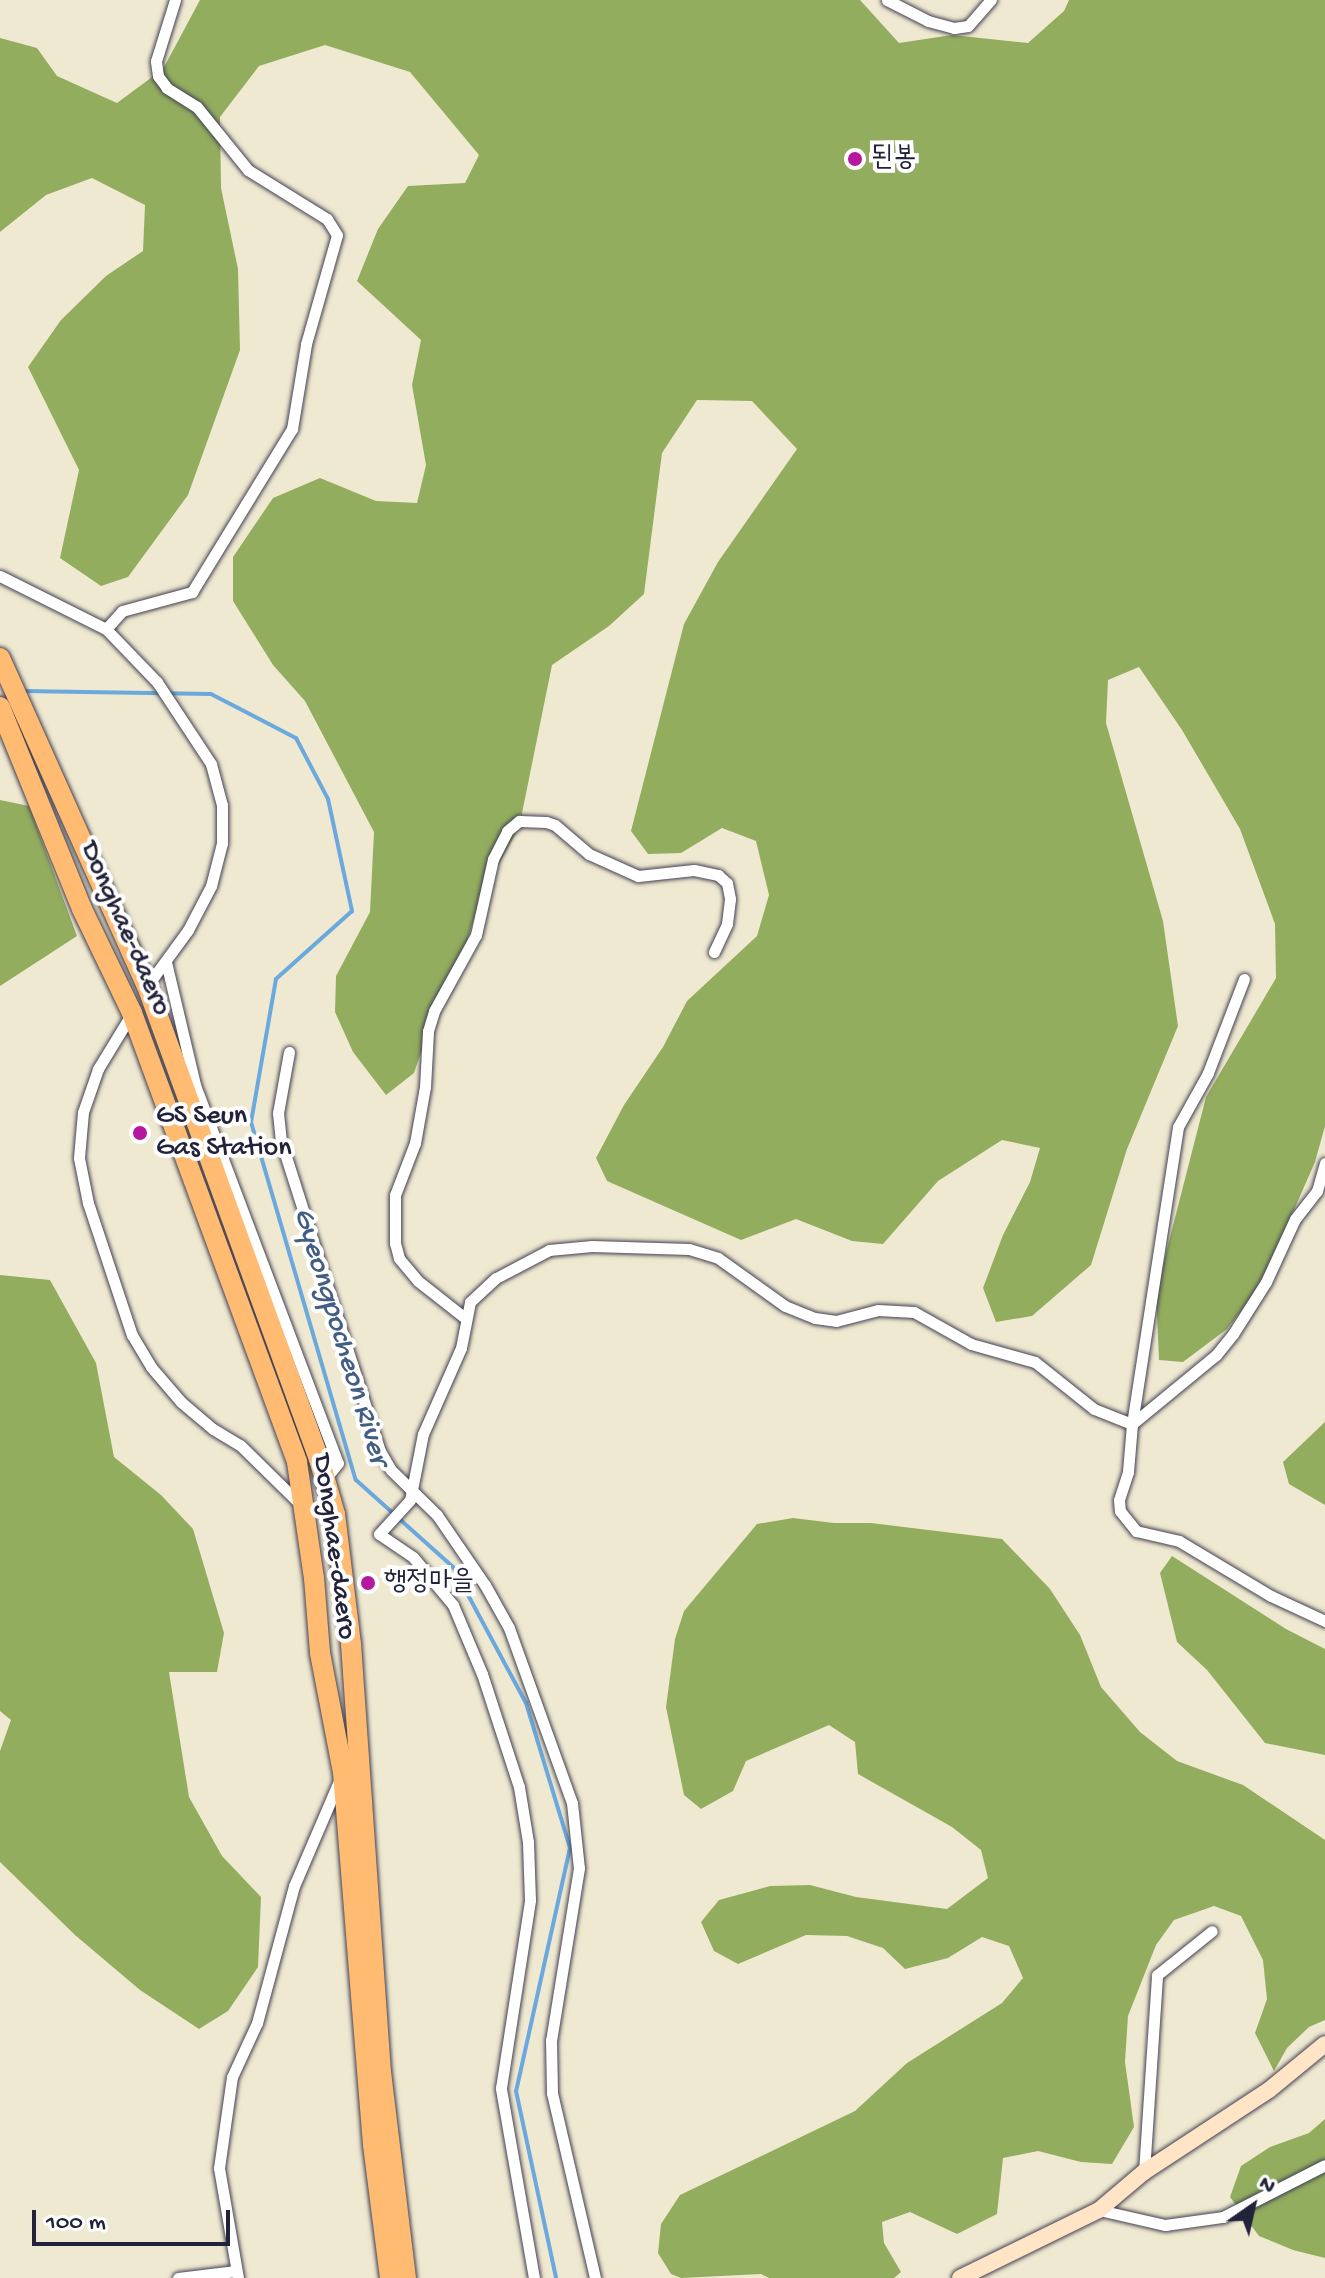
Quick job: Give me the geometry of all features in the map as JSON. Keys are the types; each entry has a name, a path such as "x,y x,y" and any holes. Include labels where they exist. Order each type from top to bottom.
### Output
{"highway":[{"name":"Donghae-daero","path":"0,658 147,986 335,1514 345,1584 381,2072 406,2278"},
{"name":"Donghae-daero","path":"0,707 82,909 132,1013 297,1462 314,1578 320,1653 343,1772 373,2145 390,2278"}],"street":[{"path":"106,629 122,611 192,592 292,429 306,344 337,235 327,219 248,170 197,107 167,88 158,76 156,61 175,0"},
{"path":"887,0 928,21 954,28 968,26 991,0"},
{"path":"0,576 106,629 157,682 211,764 222,805 222,843 211,886 166,962 147,986"},
{"path":"465,1318 418,1281 399,1258 395,1243 395,1195 415,1143 425,1087 428,1031 434,1011 476,935 493,859 507,831 519,821 555,825 589,854 638,876 694,870 718,875 727,883 730,899 727,924 714,952"},
{"path":"166,962 195,1085 338,1463 325,1479"},
{"path":"1244,979 1208,1073 1178,1127 1132,1424 1128,1472 1119,1500 1127,1523 1148,1536 1179,1541 1271,1596 1325,1621"},
{"path":"132,1013 98,1069 83,1112 79,1158 88,1203 132,1335 151,1367 181,1402 213,1429 240,1445 303,1507"},
{"path":"289,1052 278,1113 281,1141 380,1451 411,1494 437,1515 485,1585 509,1628 572,1803 579,1868 551,2040 552,2093 595,2278"},
{"path":"1132,1424 1216,1355 1233,1334 1266,1282 1295,1219 1317,1191 1325,1163"},
{"path":"534,2278 501,2088 530,1900 528,1842 519,1787 482,1674 453,1605 413,1557 383,1536 411,1494 423,1434 461,1348 470,1302 480,1289 549,1250 592,1246 689,1249 718,1258 785,1306 807,1316 836,1321 878,1310 914,1312 971,1344 1035,1362 1094,1409 1132,1424"},
{"path":"178,2278 237,2274 219,2168 232,2077 257,2023 294,1886 343,1772"},
{"path":"1144,2172 1157,1975 1212,1931"},
{"path":"960,2278 1099,2210 1144,2172 1269,2090 1325,2044"},
{"path":"1099,2210 1165,2225 1223,2217 1325,2165"}],"green space":[{"path":"200,0 860,0 899,43 952,35 1028,43 1064,11 1069,0 1325,0 1325,1126 1315,1162 1260,1287 1227,1329 1183,1362 1159,1360 1156,1292 1206,1097 1276,978 1275,924 1240,829 1182,730 1139,667 1108,680 1106,723 1163,921 1178,1026 1127,1149 1091,1265 1032,1316 996,1322 983,1288 1003,1235 1030,1182 1040,1148 1002,1140 938,1181 883,1244 852,1241 796,1219 741,1240 607,1181 596,1158 687,1001 757,936 769,895 756,841 722,828 681,853 648,854 631,831 684,624 718,562 797,449 752,401 697,400 662,453 644,594 609,626 552,665 519,828 482,894 461,960 434,1014 414,1073 386,1095 353,1052 335,1012 336,976 370,912 374,832 305,701 273,665 233,601 233,557 273,498 320,478 376,501 417,503 426,465 412,385 421,340 357,281 378,229 408,186 465,183 479,155 410,72 325,45 259,66 220,117 221,188 238,269 240,350 188,495 128,577 101,586 60,558 79,470 28,367 61,320 106,276 143,251 145,205 92,178 46,195 0,232 0,38 37,48 57,76 117,103 163,69"},
{"path":"0,800 29,806 77,936 0,986"},
{"path":"0,1275 50,1280 96,1363 114,1457 161,1495 193,1529 224,1633 217,1672 169,1672 189,1797 222,1856 261,1897 258,1967 228,2011 199,2029 140,1990 75,1935 0,1862 0,1751 11,1720 0,1711"},
{"path":"1325,1422 1325,1505 1289,1484 1283,1462"},
{"path":"793,1518 871,1523 1002,1539 1050,1589 1080,1635 1101,1687 1140,1732 1177,1761 1243,1785 1325,1840 1325,2020 1309,2027 1287,2048 1274,2071 1255,2033 1267,1999 1263,1960 1241,1916 1214,1906 1174,1920 1156,1945 1128,2016 1125,2062 1134,2127 1112,2164 1081,2162 1038,2151 1003,2158 997,2214 957,2234 910,2212 882,2222 884,2243 901,2272 894,2278 769,2278 761,2274 681,2278 671,2274 658,2253 661,2224 680,2195 855,2111 907,2063 1002,2003 1023,1978 1009,1946 982,1937 948,1958 905,1969 883,1948 847,1936 806,1935 738,1964 714,1951 701,1922 719,1900 770,1886 810,1885 856,1897 947,1909 988,1878 981,1850 952,1827 858,1774 855,1742 829,1725 746,1761 733,1791 701,1809 684,1795 666,1707 675,1639 684,1611 757,1524"},
{"path":"1172,1556 1286,1629 1325,1649 1325,1755 1265,1743 1207,1670 1177,1642 1160,1573"},
{"path":"1325,2119 1325,2258 1293,2250 1259,2236 1230,2197 1241,2166 1270,2147 1309,2133"}],"waterway":[{"name":"Gyeongpocheon River","path":"22,691 211,694 296,738 328,799 352,911 276,979 251,1122 356,1480 453,1567 526,1703 570,1848 516,2091 556,2278"}],"place":[{"name":"된봉","path":"855,159"},
{"name":"GS Seun Gas Station","path":"140,1133"},
{"name":"행정마을","path":"368,1583"}]}
